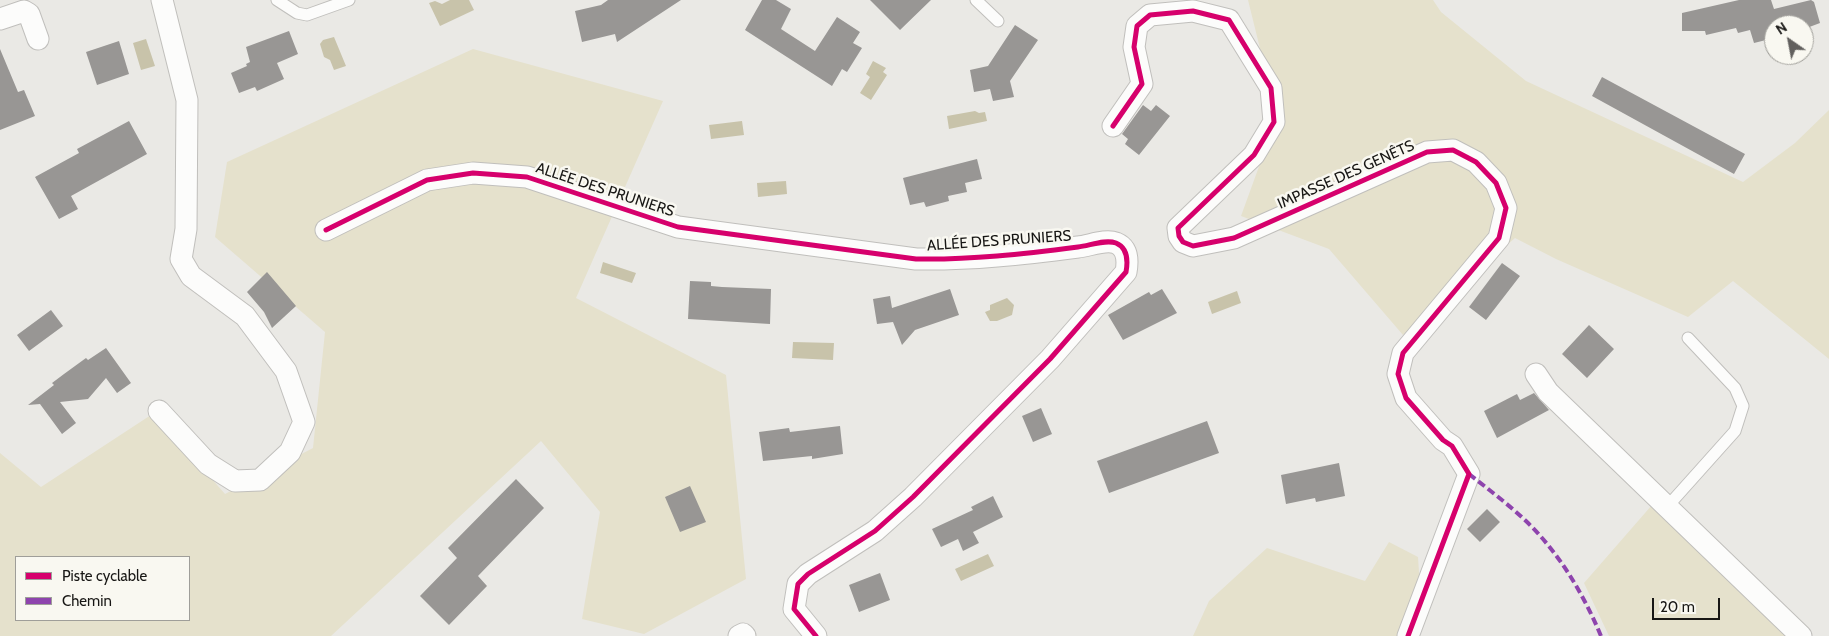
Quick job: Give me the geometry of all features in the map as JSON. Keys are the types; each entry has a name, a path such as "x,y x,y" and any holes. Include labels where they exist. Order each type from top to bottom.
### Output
{"street":[{"path":"159,411 208,464 234,481 260,480 290,452 304,422 286,370 245,316 191,276 181,259 186,229 187,100 162,0"},
{"path":"0,18 24,11 29,14 38,39"},
{"name":"IMPASSE DES GENÊTS","path":"1113,126 1142,84 1134,47 1137,26 1150,15 1193,11 1229,20 1271,88 1274,122 1254,155 1178,228 1179,236 1183,242 1193,246 1234,238 1427,152 1453,150 1476,162 1496,183 1506,208 1499,238 1403,353 1398,374 1406,398 1443,440 1452,446 1469,474 1408,636"},
{"name":"ALLÉE DES PRUNIERS","path":"326,230 427,180 473,173 527,177 678,226 916,259 953,260 1079,247 1111,241 1118,244 1126,252 1128,261 1126,272 1050,359 914,496 874,531 808,574 798,584 794,609 816,636"},
{"path":"1536,374 1548,392 1801,636"},
{"path":"739,636 743,634 745,636"}],"lane":[{"path":"277,0 297,13 307,15 349,0"},
{"path":"976,0 998,21"},
{"path":"1667,507 1735,431 1743,406 1735,388 1688,338"}],"shaded area":[{"path":"450,0 469,0 474,10 440,26 429,3 435,1 442,4"},
{"path":"1248,0 1433,0 1441,12 1526,81 1743,182 1795,143 1829,110 1829,359 1733,281 1688,317 1556,259 1515,238 1403,335 1329,249 1241,216 1277,117"},
{"path":"334,37 346,66 334,70 330,60 324,57 320,44 323,40"},
{"path":"146,39 155,66 141,70 133,43"},
{"path":"473,49 663,101 576,298 726,375 746,579 644,634 582,619 600,512 541,441 331,636 0,636 0,453 41,487 154,413 225,494 313,448 325,332 215,237 227,162"},
{"path":"873,61 886,68 883,72 887,75 871,100 860,93 870,77 866,74"},
{"path":"975,111 979,113 985,112 987,121 949,129 947,116"},
{"path":"742,121 744,135 711,139 709,125"},
{"path":"786,181 787,194 758,197 757,183"},
{"path":"603,262 636,273 632,283 600,273"},
{"path":"1237,291 1241,303 1212,314 1208,302"},
{"path":"1007,298 1014,305 1012,315 997,321 990,321 985,312 990,310 990,305"},
{"path":"793,342 834,343 833,360 792,358"},
{"path":"1652,505 1788,636 1609,636 1584,583"},
{"path":"1389,542 1418,557 1420,588 1397,636 1193,636 1209,601 1267,548 1365,581"},
{"path":"988,554 994,566 961,581 955,569"}],"building":[{"path":"608,0 681,0 617,42 615,34 582,42 575,11 601,5"},
{"path":"762,0 776,0 791,9 781,29 815,51 837,17 860,32 853,43 862,48 847,72 842,69 832,86 745,30"},
{"path":"870,0 931,0 900,30"},
{"path":"1739,0 1771,0 1774,9 1811,0 1814,2 1820,23 1814,25 1814,15 1764,15 1764,40 1754,43 1750,30 1738,33 1736,28 1706,35 1705,31 1682,31 1682,13"},
{"path":"1015,25 1038,40 1010,81 1014,97 993,101 990,89 974,92 970,70 988,66"},
{"path":"289,31 298,54 277,63 284,79 257,91 255,87 239,93 231,73 247,66 246,64 250,62 246,47"},
{"path":"119,41 129,74 97,85 86,52"},
{"path":"0,49 18,92 24,90 35,116 0,130"},
{"path":"1602,77 1745,154 1734,174 1592,96"},
{"path":"1143,105 1151,111 1156,105 1170,116 1139,155 1125,144 1128,139 1122,134"},
{"path":"129,121 147,154 71,196 78,209 59,219 35,177 79,153 77,149"},
{"path":"977,159 982,179 965,183 967,192 948,196 949,201 926,207 924,202 910,205 903,178"},
{"path":"1502,263 1520,276 1486,320 1469,307"},
{"path":"267,272 296,306 272,328 264,312 247,292"},
{"path":"690,281 711,282 711,286 771,289 770,324 688,319"},
{"path":"950,289 959,315 915,330 902,345 893,322 877,324 873,299 890,296 892,308"},
{"path":"1162,289 1177,313 1123,340 1108,315 1149,292 1151,295"},
{"path":"51,310 63,326 29,351 17,335"},
{"path":"1589,325 1614,349 1587,378 1562,354"},
{"path":"106,348 131,383 117,393 106,378 88,399 60,402 76,423 62,434 40,404 28,405 54,385 52,383 64,374 86,358 88,360"},
{"path":"1534,393 1549,410 1497,438 1484,411 1517,394 1520,400"},
{"path":"1041,408 1052,434 1033,442 1022,416"},
{"path":"1207,421 1219,453 1109,493 1097,461"},
{"path":"840,426 843,454 812,459 812,456 763,461 759,432 789,428 790,432"},
{"path":"1339,463 1345,496 1316,502 1315,498 1286,504 1281,475"},
{"path":"516,479 544,508 478,576 487,586 449,625 420,596 457,558 448,548"},
{"path":"690,486 706,522 680,532 665,497"},
{"path":"993,496 1003,517 973,532 979,543 963,551 958,539 941,547 932,529 973,510 971,507"},
{"path":"1487,509 1500,522 1480,542 1467,529"},
{"path":"880,573 890,600 859,612 849,585"}],"marked path":[{"path":"1469,474 1519,515 1549,546 1578,589 1601,636"}],"cycle path":[{"path":"1113,126 1142,84 1134,47 1137,26 1150,15 1193,11 1229,20 1271,88 1274,122 1254,155 1178,228 1179,236 1183,242 1193,246 1234,238 1427,152 1453,150 1476,162 1496,183 1506,208 1499,238 1403,353 1398,374 1406,398 1443,440 1452,446 1469,474 1408,636"},
{"path":"326,230 427,180 473,173 527,177 678,227 916,259 997,256 1107,242 1120,245 1126,255 1126,272 1050,359 913,497 875,531 808,574 798,584 794,609 816,636"}]}
